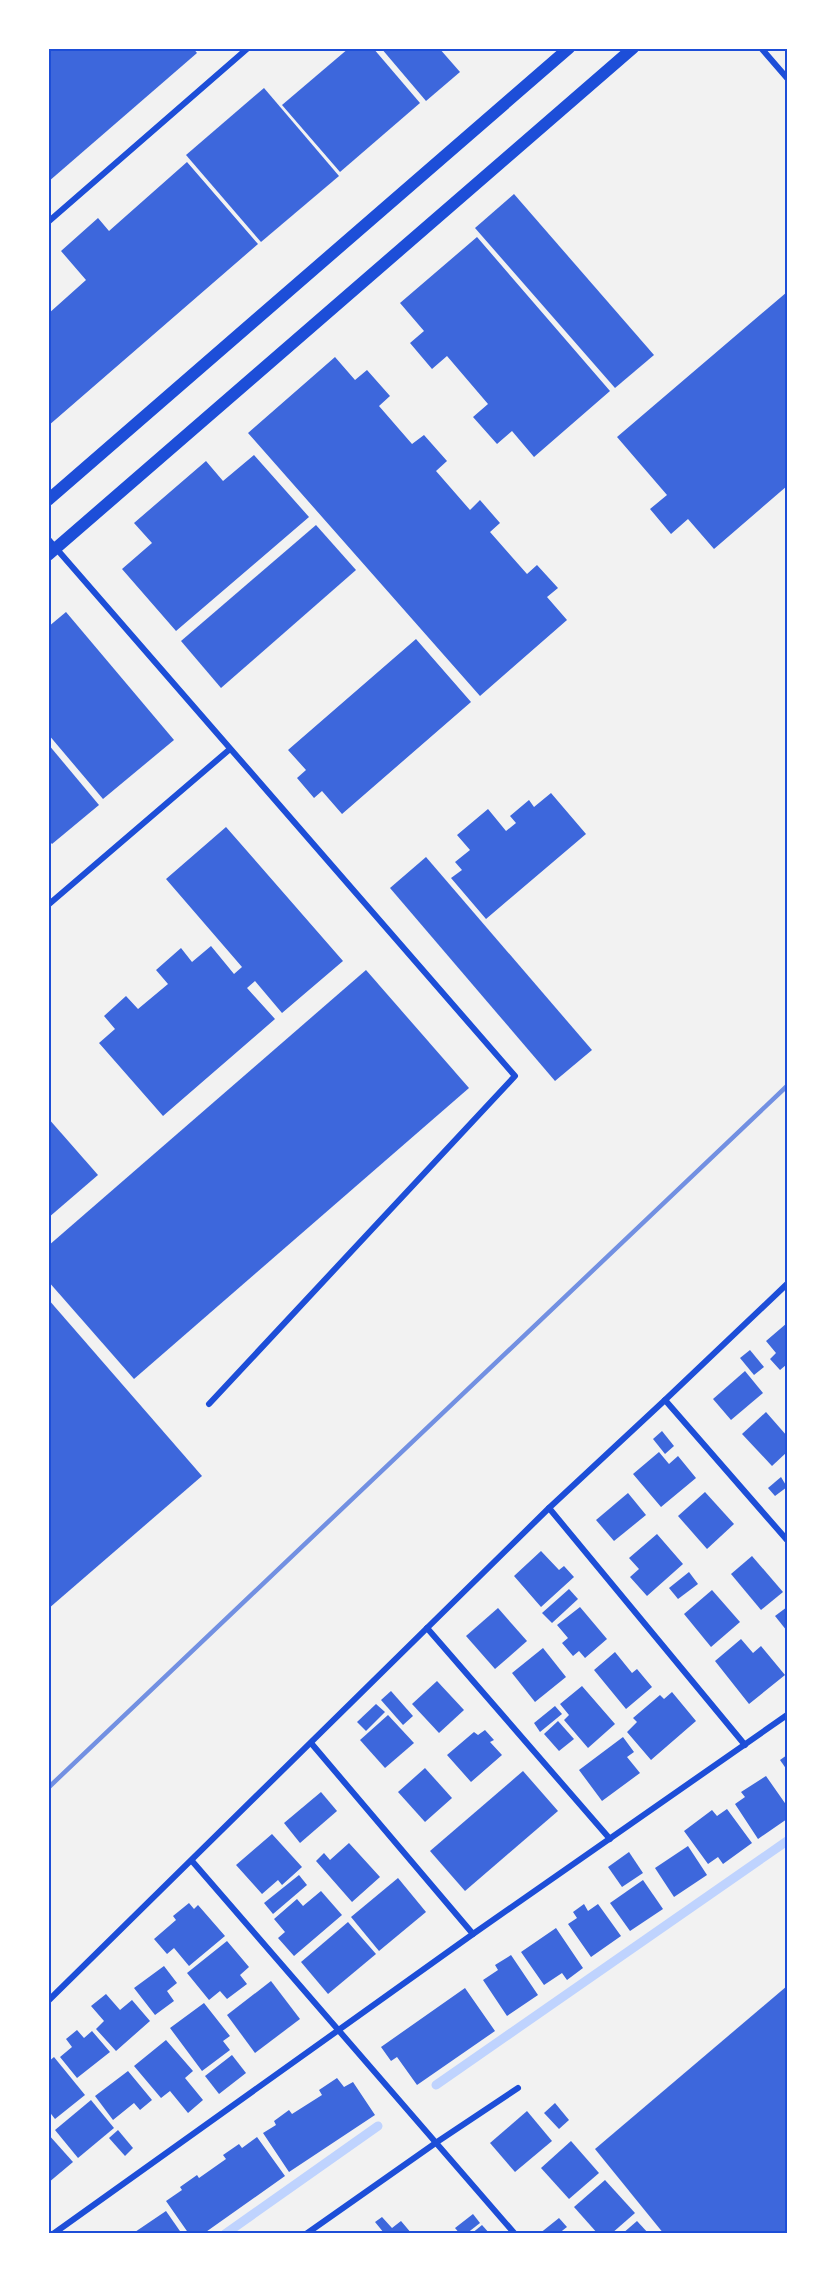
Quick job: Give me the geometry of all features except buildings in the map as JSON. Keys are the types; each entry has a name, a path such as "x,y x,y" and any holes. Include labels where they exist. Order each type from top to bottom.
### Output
{"main road":[{"path":"48,500 569,48"},
{"path":"51,547 633,48"}],"street":[{"path":"48,222 248,48"},
{"path":"761,48 787,78"},
{"path":"51,547 514,1076 209,1404"},
{"path":"48,905 230,749"},
{"path":"48,2001 549,1508 787,1284"},
{"path":"665,1400 787,1540"},
{"path":"549,1508 745,1745"},
{"path":"427,1628 610,1839"},
{"path":"53,2234 473,1934 787,1715"},
{"path":"311,1743 473,1934"},
{"path":"192,1860 515,2234"},
{"path":"306,2234 436,2142 518,2088"}],"waterway":[{"path":"436,2085 787,1841"},
{"path":"225,2234 378,2126"}],"railway":[{"path":"48,1788 787,1086"}]}
